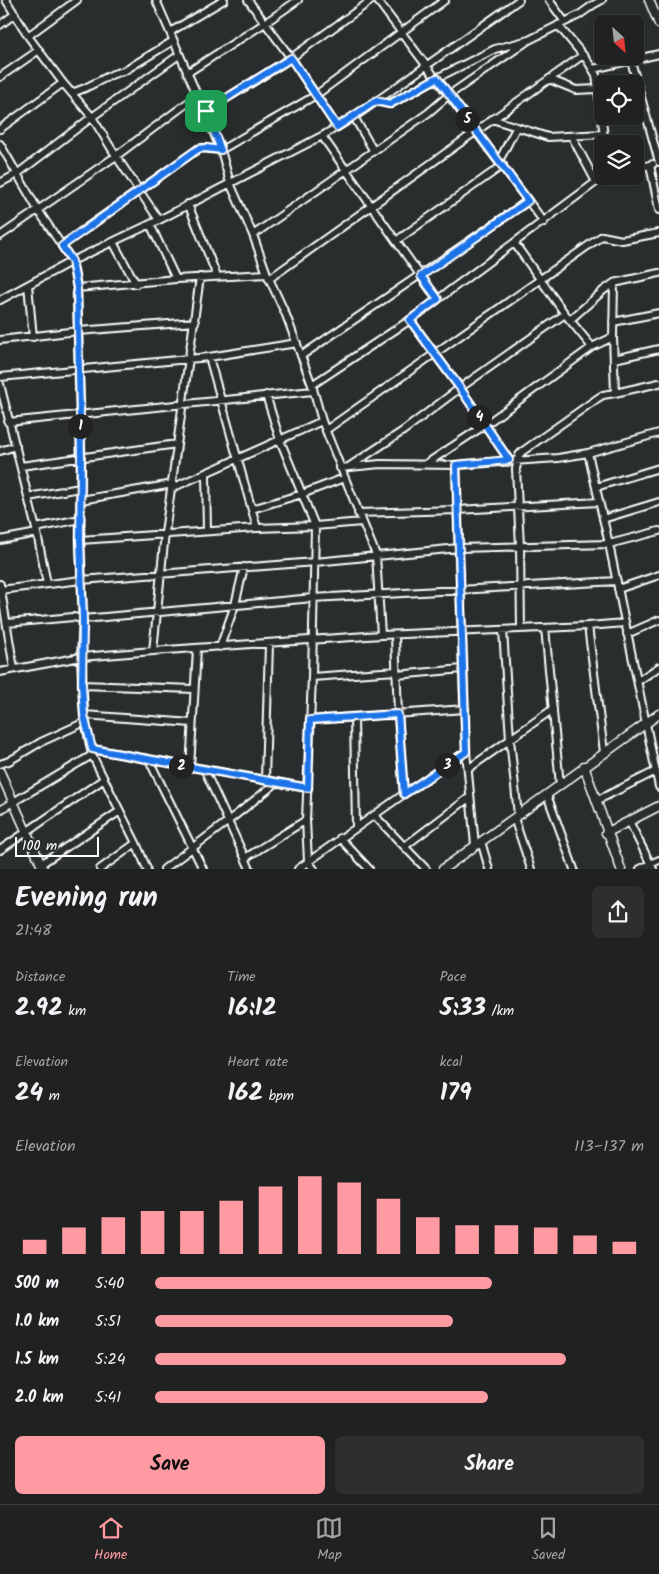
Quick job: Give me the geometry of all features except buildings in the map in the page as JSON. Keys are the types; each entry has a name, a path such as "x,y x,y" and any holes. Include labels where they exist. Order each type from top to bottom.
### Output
{"street":[{"path":"6,0 28,36 92,117 159,220"},
{"path":"28,36 77,0"},
{"path":"156,0 187,73 206,111 221,150 230,183 297,343 313,388 322,421 376,555 381,635"},
{"path":"170,32 224,0"},
{"path":"248,0 291,58 337,127"},
{"path":"187,73 298,0"},
{"path":"206,111 291,58 372,0"},
{"path":"377,0 544,222"},
{"path":"62,246 198,149 221,150 316,95 446,0"},
{"path":"0,300 72,261 159,220 322,136 354,117 519,0"},
{"path":"549,0 565,22"},
{"path":"253,235 529,40 565,22 602,0"},
{"path":"649,0 658,19"},
{"path":"0,25 15,14"},
{"path":"558,25 583,55 593,69 594,75"},
{"path":"376,101 390,104 495,49 529,40"},
{"path":"72,93 113,74 124,71 174,41"},
{"path":"0,77 39,50"},
{"path":"644,58 659,54"},
{"path":"0,183 17,174 92,117 179,55"},
{"path":"77,288 200,277 268,276 371,206 583,55"},
{"path":"593,69 612,65"},
{"path":"633,65 659,162 644,167"},
{"path":"549,79 579,90 594,89"},
{"path":"0,129 63,82"},
{"path":"0,236 116,156 198,95"},
{"path":"354,117 374,150"},
{"path":"492,119 548,138 604,134 603,125"},
{"path":"396,241 501,163 516,128"},
{"path":"322,136 345,171 438,299"},
{"path":"572,137 594,178"},
{"path":"0,144 38,210 72,261 77,288 81,457 80,580 83,619 81,657 84,719 92,752 147,869"},
{"path":"650,165 659,210"},
{"path":"8,422 223,401 313,388 515,244 594,184"},
{"path":"301,356 421,276 528,201"},
{"path":"188,204 217,276"},
{"path":"150,224 176,279"},
{"path":"326,430 602,236 622,240 659,233"},
{"path":"113,242 136,284"},
{"path":"515,244 592,347"},
{"path":"350,466 403,431 460,388 568,317 614,283 659,274"},
{"path":"153,651 165,533 200,277"},
{"path":"614,283 615,393"},
{"path":"28,286 33,337"},
{"path":"614,322 659,313"},
{"path":"410,320 460,388 509,460"},
{"path":"0,340 78,331 195,322"},
{"path":"426,464 485,425 592,347 613,337"},
{"path":"0,377 209,357 297,343"},
{"path":"614,358 659,349"},
{"path":"209,357 223,401 237,460 257,528"},
{"path":"521,629 517,461 523,451 603,395 659,383"},
{"path":"0,384 8,422 21,466 47,584"},
{"path":"266,395 280,440 315,526 312,677 306,820 308,862 314,869"},
{"path":"81,500 172,486 206,474 322,421"},
{"path":"340,468 350,466 456,465 509,460 544,460 588,454 659,432"},
{"path":"21,466 177,444"},
{"path":"0,451 16,446"},
{"path":"588,454 617,580 659,787"},
{"path":"456,465 466,752 470,797 478,843 489,869"},
{"path":"596,486 659,468"},
{"path":"206,474 207,531"},
{"path":"252,509 302,494 344,478"},
{"path":"28,497 80,488"},
{"path":"358,513 457,510 599,502"},
{"path":"603,519 659,502"},
{"path":"0,540 80,519"},
{"path":"80,540 165,533 362,522"},
{"path":"14,669 0,588 459,548 609,544 659,532"},
{"path":"220,647 235,605 244,567"},
{"path":"618,589 659,575"},
{"path":"7,623 73,617 83,619 313,598 617,580"},
{"path":"627,634 659,620"},
{"path":"0,672 81,657 153,651 381,635 396,636 625,623"},
{"path":"588,626 604,752"},
{"path":"545,628 560,785"},
{"path":"503,630 516,816 531,869"},
{"path":"396,636 398,714 404,794"},
{"path":"265,780 269,644"},
{"path":"190,768 197,649"},
{"path":"638,681 659,667"},
{"path":"312,677 463,669"},
{"path":"82,685 194,688"},
{"path":"310,720 465,709"},
{"path":"468,769 554,709"},
{"path":"443,869 659,714"},
{"path":"354,718 356,827"},
{"path":"0,764 10,761 84,719 192,723"},
{"path":"0,810 92,752 308,788"},
{"path":"298,869 466,752"},
{"path":"149,760 203,869"},
{"path":"584,766 606,833 621,869"},
{"path":"204,770 248,863 255,869"},
{"path":"596,801 656,771"},
{"path":"0,772 42,867 120,810"},
{"path":"0,850 104,780"},
{"path":"164,869 276,783"},
{"path":"547,795 574,869"},
{"path":"405,846 470,797"},
{"path":"606,833 658,808"},
{"path":"374,815 426,869"},
{"path":"248,863 306,820"},
{"path":"629,822 651,867"},
{"path":"340,838 369,869"},
{"path":"100,869 136,843"},
{"path":"640,869 651,867 659,860"}],"route":[{"path":"291,58 337,127 376,101 390,104 437,78 528,201 421,276 438,299 410,320 460,388 509,460 456,465 466,752 404,794 398,714 310,720 308,788 92,749 84,715 82,685 81,648 83,619 80,580 81,457 77,288 72,261 62,246 198,149 221,150 206,111 291,58"}]}
